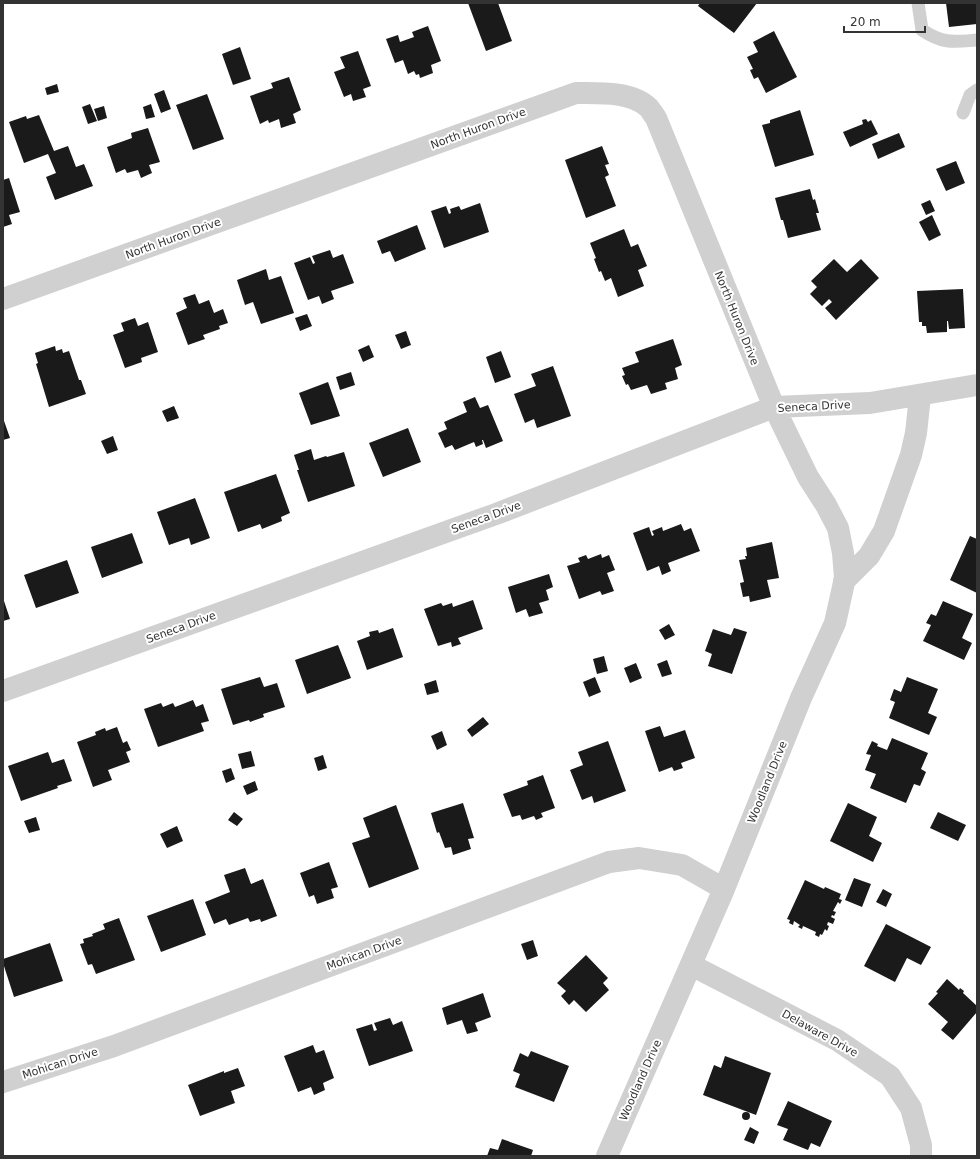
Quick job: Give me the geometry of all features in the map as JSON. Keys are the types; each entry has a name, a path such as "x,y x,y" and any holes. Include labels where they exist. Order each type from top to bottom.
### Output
{"street":[{"name":"North Huron Drive","path":"3,299 576,93 606,93 632,98 648,107 656,118 774,408"},
{"name":"Seneca Drive","path":"3,691 496,514 774,408 864,404 920,396 977,385"},
{"path":"844,581 869,556 884,531 911,455 916,433 920,396"},
{"name":"Woodland Drive","path":"606,1156 691,965 801,698 835,623 844,581 843,553 838,528 826,505 808,477 774,408"},
{"name":"Mohican Drive","path":"3,1082 114,1046 609,862 639,858 682,865 724,888"},
{"name":"Delaware Drive","path":"691,965 837,1040 890,1076 911,1108 921,1145 920,1156"}],"lane":[{"path":"918,3 922,30 934,38 949,42 977,40"},
{"path":"963,113 970,95 977,90"}],"building":[{"path":"468,3 498,3 512,41 486,51"},
{"path":"700,3 757,3 734,33 698,6"},
{"path":"946,3 977,3 977,24 949,27"},
{"path":"428,26 441,61 431,65 433,73 420,78 419,74 416,75 414,71 408,74 403,60 395,63 386,39 398,35 400,42 414,37 412,32"},
{"path":"774,31 797,77 766,93 758,77 754,79 750,70 753,69 747,57 758,52 753,42"},
{"path":"240,47 251,79 233,85 222,54"},
{"path":"358,51 371,86 363,89 366,97 353,101 351,94 344,97 334,72 345,68 340,57"},
{"path":"289,77 301,110 293,114 296,123 281,128 279,119 269,123 268,120 260,124 250,96 273,88 271,83"},
{"path":"57,84 59,92 47,95 45,88"},
{"path":"164,90 171,109 161,113 154,94"},
{"path":"207,94 224,139 193,150 176,105"},
{"path":"90,104 97,121 88,124 82,107"},
{"path":"151,104 155,117 146,119 143,107"},
{"path":"104,106 107,118 98,121 94,109"},
{"path":"800,110 814,155 775,167 762,125 770,123 770,120"},
{"path":"39,115 54,151 68,146 76,167 84,164 93,186 55,200 46,177 56,173 48,154 24,163 9,122 26,116 27,119"},
{"path":"866,119 868,122 871,120 878,134 850,147 843,132 863,124 862,120"},
{"path":"148,128 160,162 149,165 152,173 141,178 138,170 127,173 125,169 116,173 107,147 132,138 131,133"},
{"path":"899,133 905,147 878,159 872,144"},
{"path":"602,146 609,164 605,165 609,175 605,177 616,206 586,218 565,160"},
{"path":"956,161 965,183 946,191 936,169"},
{"path":"9,178 20,212 9,215 12,224 3,227 3,180"},
{"path":"810,189 819,213 816,213 821,230 788,238 775,198"},
{"path":"930,200 935,211 926,215 921,204"},
{"path":"480,203 489,232 444,248 431,211 446,206 449,214 451,213 450,209 459,206 461,210"},
{"path":"932,215 941,235 929,241 919,222"},
{"path":"417,225 426,249 395,262 390,251 382,254 377,241"},
{"path":"624,229 631,247 638,244 647,266 638,270 644,286 618,297 611,278 605,281 601,271 599,272 594,259 596,258 590,243"},
{"path":"330,250 333,258 343,254 354,283 331,291 334,299 322,304 319,296 308,300 294,263 310,257 313,264 315,263 312,256"},
{"path":"834,259 847,272 861,259 879,278 836,320 825,308 832,302 829,299 822,306 810,294 817,287 811,281"},
{"path":"266,269 269,280 281,276 294,313 261,324 253,302 245,305 237,280"},
{"path":"963,289 965,328 949,329 947,321 947,332 927,333 926,326 922,326 922,322 919,322 917,291"},
{"path":"195,294 199,304 209,300 214,313 223,309 228,323 219,326 220,329 203,335 205,339 188,345 176,313 187,308 183,298"},
{"path":"307,314 312,326 300,331 295,318"},
{"path":"135,318 138,326 148,322 158,352 141,358 142,362 125,368 113,335 124,331 121,323"},
{"path":"406,331 411,345 401,349 395,335"},
{"path":"673,339 682,365 675,368 678,379 665,383 667,389 651,394 647,385 631,390 628,384 626,385 622,376 625,375 622,368 639,362 635,352"},
{"path":"369,345 374,357 363,362 358,350"},
{"path":"55,346 56,351 62,349 63,353 69,351 79,380 81,380 86,394 49,407 36,364 38,363 35,353"},
{"path":"501,351 511,377 495,383 486,357"},
{"path":"553,366 571,416 537,428 534,419 525,423 514,394 536,386 531,374"},
{"path":"351,372 355,385 340,390 336,377"},
{"path":"328,382 340,416 311,425 299,393"},
{"path":"475,397 480,408 488,405 503,441 486,448 482,440 483,444 476,447 474,442 455,450 452,445 445,448 438,433 447,429 444,422 467,412 463,402"},
{"path":"174,406 179,418 167,422 162,411"},
{"path":"3,418 10,438 3,440"},
{"path":"408,428 421,462 383,477 369,443"},
{"path":"113,436 118,450 107,454 101,441"},
{"path":"311,449 314,460 344,452 355,486 308,502 297,470 299,470 294,455"},
{"path":"276,474 290,513 281,517 282,521 262,529 260,524 238,532 224,492"},
{"path":"195,498 210,538 191,545 189,538 169,545 157,512"},
{"path":"681,524 684,531 691,528 700,551 668,563 671,571 662,575 659,566 647,571 633,533 649,527 652,536 654,535 652,531 662,527 663,531"},
{"path":"132,533 143,563 102,578 91,547"},
{"path":"970,536 977,539 977,593 950,580"},
{"path":"772,542 779,578 767,580 771,597 750,602 749,596 743,597 740,583 744,582 739,560 746,559 746,548"},
{"path":"601,554 602,558 609,555 615,570 607,573 614,591 602,595 600,591 579,599 567,566 580,562 578,558 586,555 588,559"},
{"path":"67,560 79,593 36,608 24,575"},
{"path":"549,574 553,587 546,590 549,600 539,603 543,613 529,617 526,609 516,613 508,587"},
{"path":"3,598 10,619 3,621"},
{"path":"473,600 483,629 458,638 461,644 452,647 451,642 438,646 424,609 441,603 443,606 452,603 453,607"},
{"path":"943,601 973,614 962,638 972,643 964,660 923,641 931,625 926,623 931,614 936,616"},
{"path":"669,624 675,635 665,640 659,630"},
{"path":"393,628 403,657 367,670 357,641 370,636 369,632 378,630 379,633"},
{"path":"734,628 747,632 732,674 708,666 712,654 705,651 713,629 731,635"},
{"path":"338,645 351,678 307,694 295,660"},
{"path":"604,656 608,671 597,674 593,659"},
{"path":"667,660 672,674 662,677 657,664"},
{"path":"636,663 642,678 630,683 624,668"},
{"path":"260,677 264,687 277,683 285,707 263,714 264,717 250,722 249,720 233,725 221,689"},
{"path":"595,677 601,692 589,697 583,682"},
{"path":"907,677 938,689 928,713 937,717 929,735 889,718 895,702 890,700 894,689 901,692"},
{"path":"436,680 439,692 427,695 424,684"},
{"path":"193,700 196,707 203,704 209,721 201,723 204,731 158,747 144,709 161,703 163,707 173,703 175,707"},
{"path":"483,717 489,724 472,737 467,730"},
{"path":"660,726 664,737 685,730 695,758 681,763 683,768 674,771 672,767 659,772 645,731"},
{"path":"117,727 123,743 127,741 131,750 126,752 130,762 108,770 112,780 93,787 77,742 96,735 95,732 105,728 106,731"},
{"path":"442,731 447,745 437,750 431,736"},
{"path":"892,738 928,753 921,769 926,772 920,786 914,784 906,803 870,788 876,774 865,770 871,755 866,754 872,741 878,744 877,746 887,750"},
{"path":"608,741 626,791 594,803 592,796 582,800 570,770 583,765 578,752"},
{"path":"251,751 255,766 242,769 238,754"},
{"path":"48,752 52,763 64,759 72,781 57,786 58,788 21,801 8,766"},
{"path":"323,755 327,768 318,771 314,758"},
{"path":"231,768 235,779 226,783 222,771"},
{"path":"543,775 555,808 541,813 543,817 536,820 534,816 522,820 520,815 512,817 503,794 528,785 527,781"},
{"path":"255,781 258,790 247,795 243,786"},
{"path":"463,803 474,838 468,839 471,849 453,855 451,847 445,848 439,832 437,833 431,813"},
{"path":"848,803 877,817 869,836 882,843 873,862 830,841"},
{"path":"396,805 419,869 369,888 352,843 370,837 363,818"},
{"path":"234,812 243,819 237,826 228,820"},
{"path":"938,812 966,825 958,841 930,828"},
{"path":"36,817 40,830 29,833 24,821"},
{"path":"177,826 183,841 167,848 160,834"},
{"path":"329,862 338,887 331,889 334,898 317,904 314,895 309,897 300,873"},
{"path":"245,868 251,884 263,879 277,916 261,922 260,919 250,922 248,918 229,925 226,919 214,924 205,902 230,892 224,875"},
{"path":"854,878 871,884 862,907 845,900"},
{"path":"805,880 824,889 825,887 841,894 839,899 842,900 840,904 838,902 833,911 836,912 834,916 832,915 831,917 835,919 833,924 828,922 827,925 829,926 827,931 825,929 819,937 815,935 816,932 803,926 802,929 798,927 800,925 794,921 793,925 789,923 790,920 787,919"},
{"path":"883,889 892,894 886,907 876,902"},
{"path":"193,899 206,935 161,952 147,916"},
{"path":"119,918 135,960 96,974 92,964 88,965 80,944 84,943 83,939 93,936 92,934 105,929 103,924"},
{"path":"886,924 931,947 921,965 907,958 895,982 864,966"},
{"path":"533,940 538,956 527,960 521,944"},
{"path":"50,943 63,981 14,997 3,959"},
{"path":"586,955 608,978 603,983 609,990 586,1012 574,1000 569,1005 561,996 566,991 557,983"},
{"path":"947,979 959,990 960,988 964,991 963,993 977,1006 977,1012 953,1040 941,1030 948,1022 928,1004 938,993 936,992"},
{"path":"483,993 491,1017 475,1023 478,1031 467,1034 462,1020 447,1025 442,1008"},
{"path":"390,1018 393,1025 402,1021 413,1051 369,1066 356,1029 372,1024 374,1031 377,1030 374,1023"},
{"path":"313,1045 316,1053 324,1050 334,1078 323,1083 325,1090 314,1095 311,1087 298,1092 284,1056"},
{"path":"531,1051 569,1066 554,1102 515,1087 520,1074 513,1071 520,1053 528,1057"},
{"path":"725,1056 771,1073 756,1115 703,1095 714,1065 721,1068"},
{"path":"238,1068 245,1086 231,1091 235,1103 200,1116 188,1085 224,1071 224,1073"},
{"path":"788,1101 832,1121 820,1147 811,1143 808,1150 783,1140 788,1129 777,1125"},
{"path":"746,1112 749,1113 749,1119 746,1120 743,1119 742,1116 743,1113"},
{"path":"750,1127 759,1132 754,1144 744,1140"},
{"path":"502,1139 533,1150 531,1156 487,1156 490,1148 498,1150"}]}
